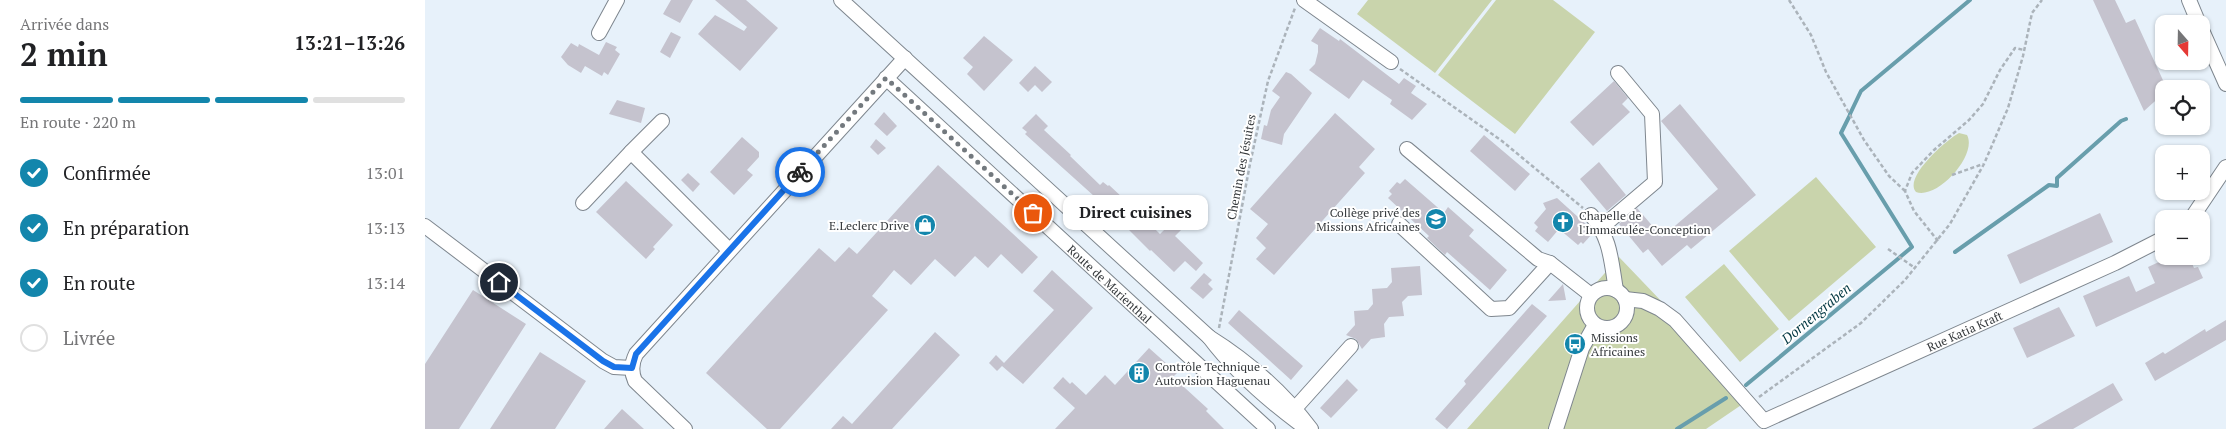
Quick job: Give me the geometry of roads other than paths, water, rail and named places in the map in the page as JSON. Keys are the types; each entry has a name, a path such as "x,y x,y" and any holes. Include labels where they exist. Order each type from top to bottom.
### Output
{"street":[{"path":"599,33 617,0"},
{"path":"841,0 1209,337 1239,356 1307,429"},
{"path":"1304,0 1391,62"},
{"path":"2189,0 2195,15"},
{"path":"2210,48 2226,84"},
{"path":"685,429 635,381 632,368 636,354 905,58"},
{"path":"1601,227 1655,182 1652,114 1618,73"},
{"name":"Route de Marienthal","path":"886,78 1268,429"},
{"path":"583,203 662,121"},
{"path":"1407,149 1538,259 1549,263 1591,295"},
{"path":"631,152 729,250"},
{"path":"2197,210 2226,167"},
{"path":"1591,215 1601,227 1607,239 1627,312 1620,324 1608,329 1590,320 1587,307 1591,295 1603,288 1621,294"},
{"path":"1399,224 1491,309 1509,308 1549,263"},
{"path":"425,226 603,361 614,367 632,368"},
{"name":"Rue Katia Kraft","path":"1621,294 1659,308 1675,320 1764,421 2115,263 2155,243"},
{"path":"1556,429 1582,348 1595,324"},
{"path":"1292,412 1351,346"},
{"path":"1292,412 1311,429"}],"waterway":[{"name":"Dornengraben","path":"1850,114 1861,91 1970,0"},
{"name":"Dornengraben","path":"1850,115 1841,133 1912,247 1900,257"},
{"path":"1955,252 2049,185 2057,186 2057,178 2121,121 2126,119"},
{"name":"Dornengraben","path":"1746,385 1899,258"},
{"path":"1677,429 1726,398"}],"place":[{"name":"Direct cuisines","path":"1033,213"},
{"name":"Collège privé des Missions Africaines","path":"1436,219"},
{"name":"Chapelle de l'Immaculée-Conception","path":"1563,222"},
{"name":"E.Leclerc Drive","path":"925,225"},
{"name":"Missions Africaines","path":"1575,344"},
{"name":"Contrôle Technique - Autovision Haguenau","path":"1139,373"}]}
